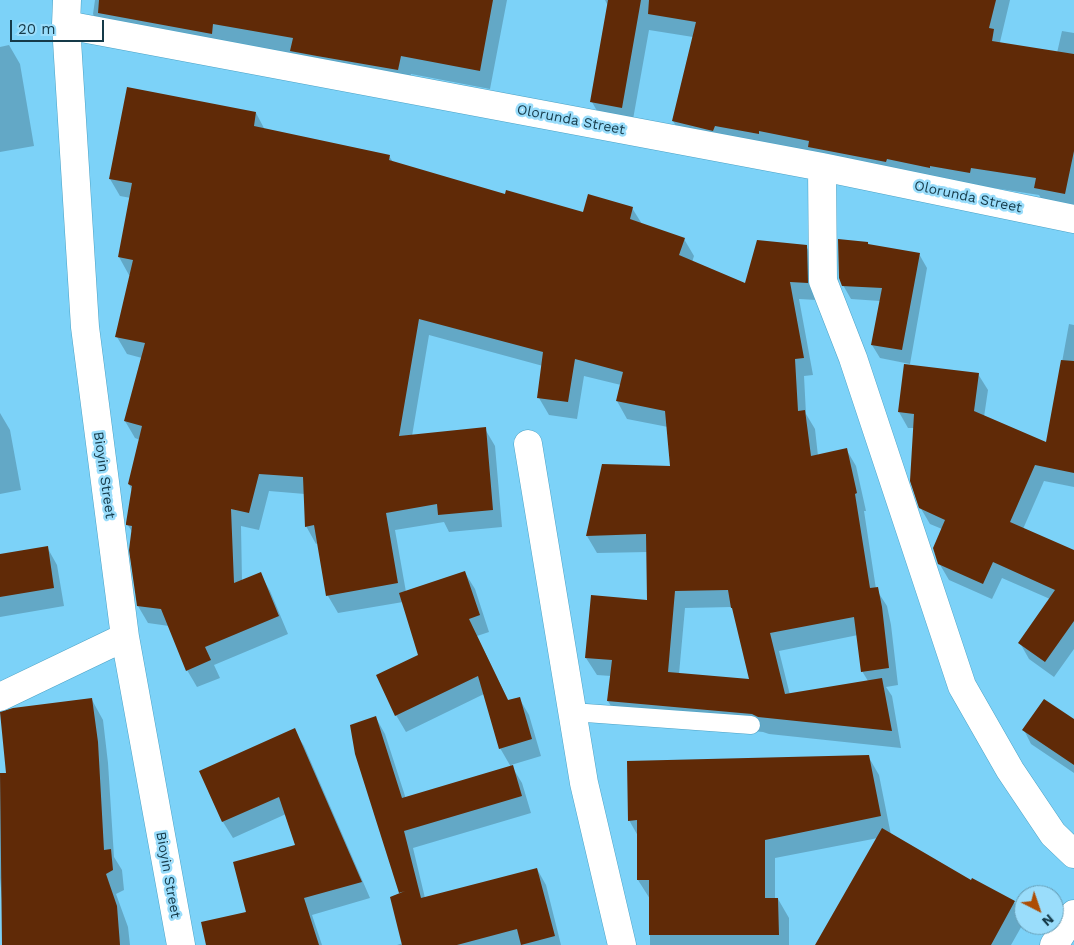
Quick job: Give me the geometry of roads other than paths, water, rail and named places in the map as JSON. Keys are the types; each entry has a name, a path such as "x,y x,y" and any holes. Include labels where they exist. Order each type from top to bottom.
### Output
{"street":[{"name":"Olorunda Street","path":"67,13 1074,219"},
{"name":"Bioyin Street","path":"67,13 85,327 125,637 181,945"},
{"path":"822,167 823,281 853,358 962,686 1010,770 1053,834 1074,854"},
{"path":"528,444 584,783 622,945"},
{"path":"0,697 125,637"},
{"path":"1054,945 1074,914"}],"lane":[{"path":"572,712 751,724"}]}
